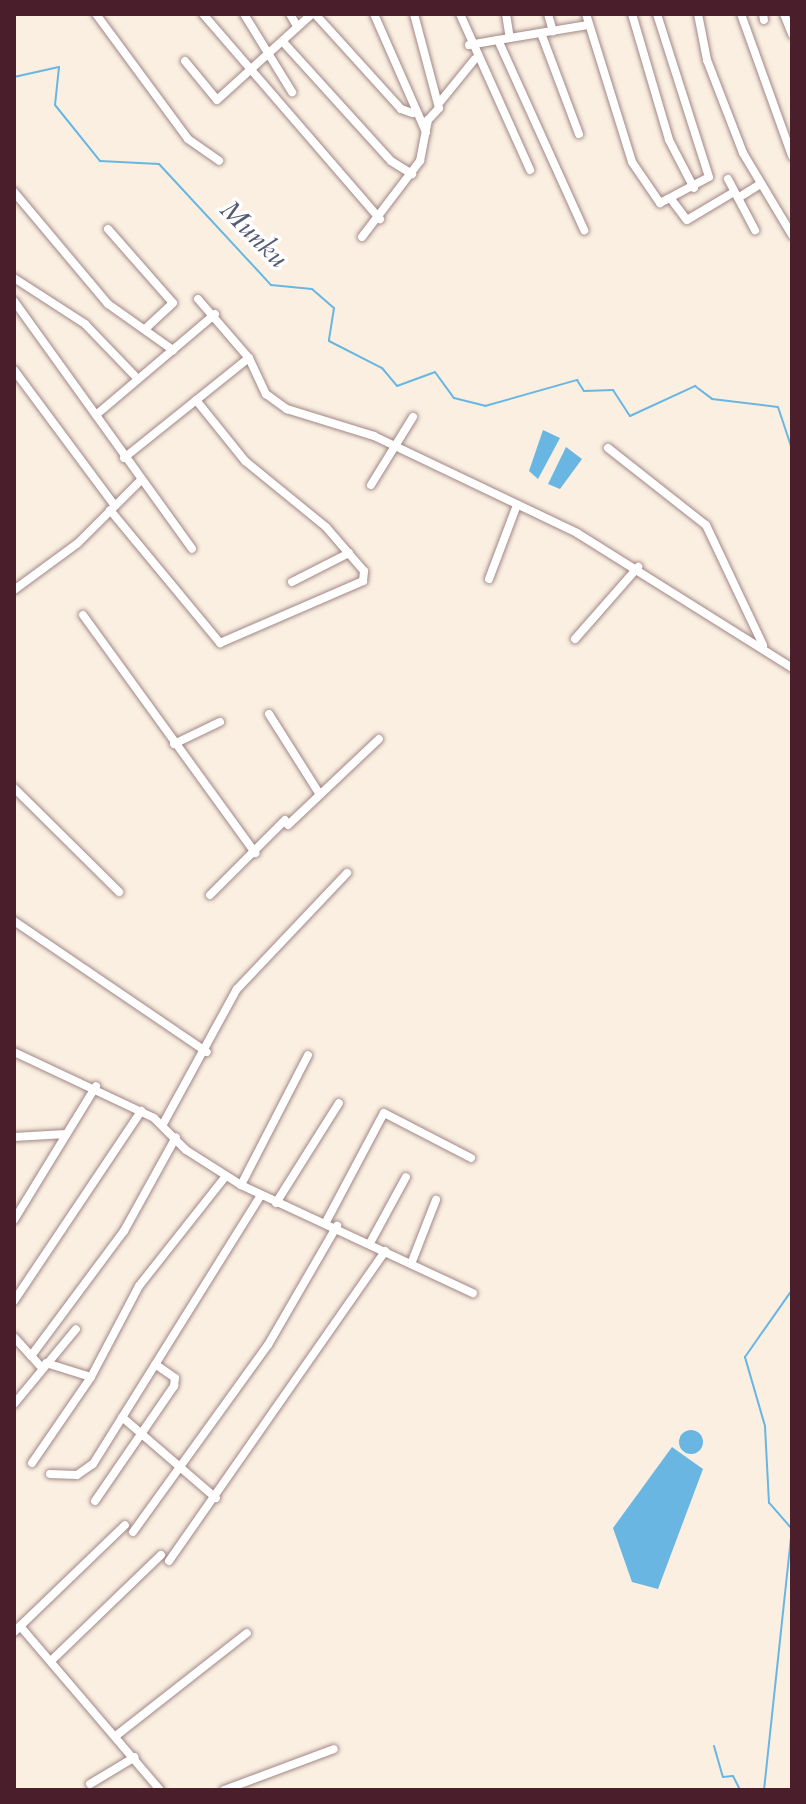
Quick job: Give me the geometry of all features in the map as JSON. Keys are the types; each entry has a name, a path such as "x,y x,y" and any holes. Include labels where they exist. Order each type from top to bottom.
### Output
{"street":[{"path":"96,14 188,139 219,161"},
{"path":"203,14 248,75 380,219"},
{"path":"244,14 292,92"},
{"path":"290,14 297,26"},
{"path":"185,61 214,100 270,57 297,26 314,14 396,104 412,113"},
{"path":"374,14 412,113 426,132"},
{"path":"414,14 440,102"},
{"path":"460,14 475,59 530,170"},
{"path":"506,14 510,38"},
{"path":"548,14 553,31"},
{"path":"586,14 632,162 654,200 671,199 694,188 709,175 657,14"},
{"path":"632,14 669,140 694,188"},
{"path":"698,14 718,93 759,185 792,235"},
{"path":"741,14 792,156"},
{"path":"784,14 792,34"},
{"path":"469,45 588,25"},
{"path":"541,33 579,134"},
{"path":"498,40 584,230"},
{"path":"284,43 391,161 412,174"},
{"path":"362,237 380,219 412,174 440,102 475,59"},
{"path":"728,179 755,230"},
{"path":"671,199 687,220 759,185"},
{"path":"14,192 108,304 173,350"},
{"path":"108,229 173,303 146,328"},
{"path":"14,278 85,324 138,379"},
{"path":"198,299 215,314 249,358 266,394 287,409 394,446 638,567 792,668"},
{"path":"14,301 192,549"},
{"path":"96,415 215,314"},
{"path":"124,458 249,358"},
{"path":"14,370 113,508 220,643 363,581 364,571 349,553 284,487 245,461 196,400"},
{"path":"371,485 413,417"},
{"path":"608,448 706,525 764,648"},
{"path":"14,590 113,508 141,480"},
{"path":"489,579 517,505"},
{"path":"292,582 349,553"},
{"path":"575,639 638,567"},
{"path":"83,615 255,853"},
{"path":"269,714 319,793"},
{"path":"174,744 220,722"},
{"path":"210,895 379,739"},
{"path":"14,788 119,892"},
{"path":"163,1124 207,1052 237,989 347,873"},
{"path":"14,921 207,1052"},
{"path":"14,1052 96,1086 141,1111 163,1124 241,1185 276,1203 327,1220 473,1293"},
{"path":"241,1185 308,1055"},
{"path":"15,1216 96,1086"},
{"path":"276,1203 339,1103"},
{"path":"14,1301 141,1111"},
{"path":"327,1220 384,1113 471,1158"},
{"path":"14,1138 66,1134"},
{"path":"31,1356 124,1231 176,1137"},
{"path":"32,1463 91,1377 139,1286 226,1176"},
{"path":"370,1243 406,1177"},
{"path":"50,1474 87,1470 261,1195"},
{"path":"411,1264 436,1200"},
{"path":"133,1532 186,1467 337,1226"},
{"path":"53,1659 165,1558 216,1498 385,1251"},
{"path":"14,1404 76,1329"},
{"path":"14,1337 44,1366 91,1377"},
{"path":"95,1501 176,1379 155,1364"},
{"path":"122,1417 168,1450 166,1460 186,1467 216,1498"},
{"path":"125,1525 17,1629 53,1659 160,1790"},
{"path":"117,1735 247,1633"},
{"path":"224,1790 334,1749"},
{"path":"90,1784 135,1757"}],"water":[{"path":"543,430 560,438 538,479 529,471"},
{"path":"566,447 582,459 560,489 548,484"},
{"path":"691,1430 699,1434 703,1442 699,1450 691,1454 683,1450 679,1442 683,1434"},
{"path":"672,1447 703,1469 658,1589 632,1582 613,1528"}],"waterway":[{"name":"Munku","path":"14,77 59,67 55,105 100,161 159,164 271,285 312,289 334,308 329,341 382,368 397,386 435,372 454,398 485,406 577,380 584,391 613,390 630,416 695,386 712,399 778,407 792,449"},
{"path":"764,1790 792,1529 769,1503 765,1426 745,1357 792,1290"},
{"path":"714,1746 723,1777 733,1776 740,1790"}]}
